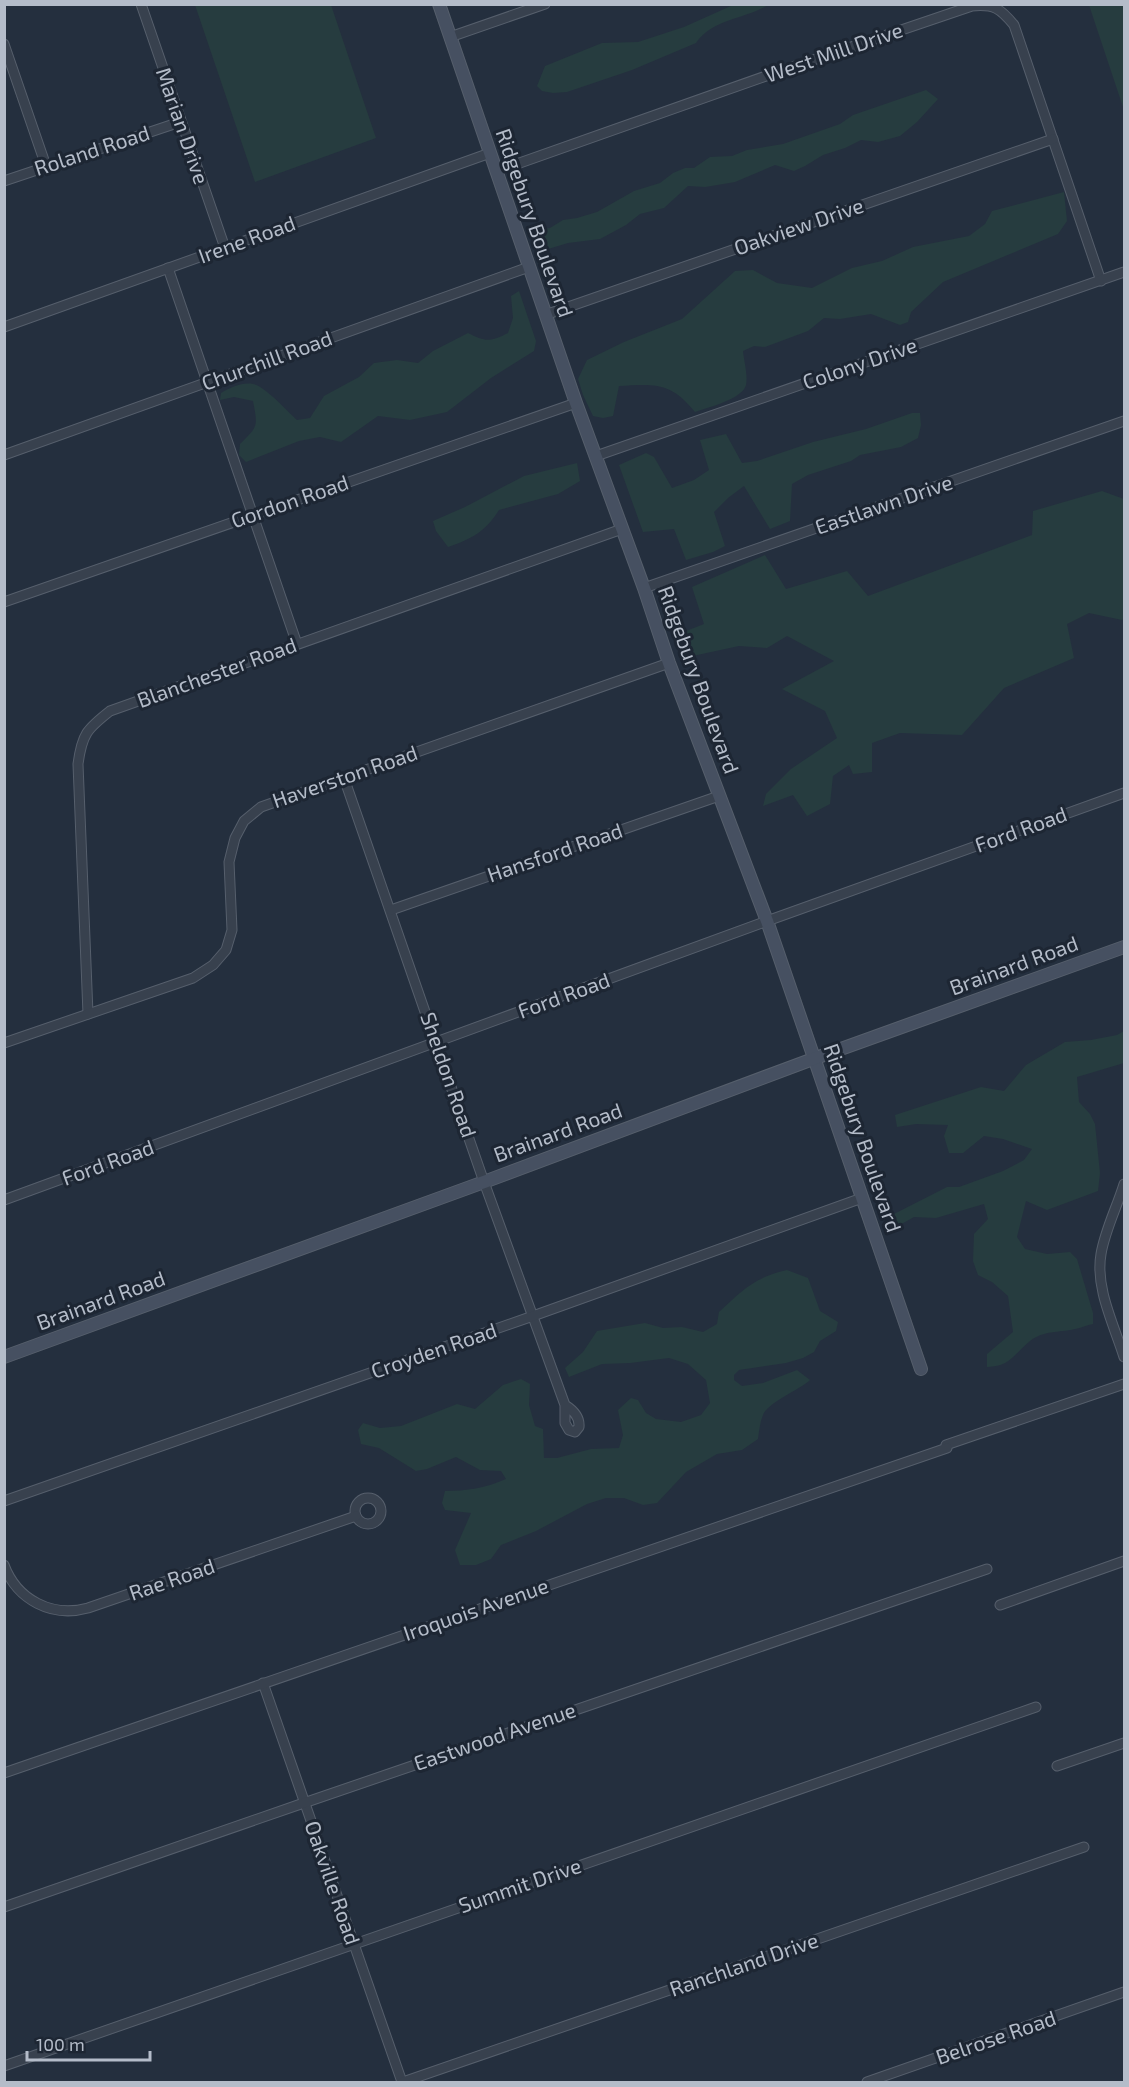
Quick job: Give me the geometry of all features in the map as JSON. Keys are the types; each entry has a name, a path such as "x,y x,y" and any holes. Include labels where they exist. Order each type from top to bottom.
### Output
{"street":[{"name":"Marian Drive","path":"141,4 225,248"},
{"name":"Ridgebury Boulevard","path":"439,4 576,404 644,588 669,663 766,921 921,1369"},
{"path":"450,37 545,4"},
{"name":"West Mill Drive","path":"497,171 776,73 970,7 984,5 1003,12 1014,25 1101,280"},
{"path":"4,44 46,166"},
{"name":"Roland Road","path":"4,181 180,122"},
{"name":"Oakview Drive","path":"545,315 1053,139"},
{"name":"Irene Road","path":"4,327 490,153"},
{"name":"Churchill Road","path":"4,455 529,267"},
{"path":"168,268 297,644"},
{"name":"Colony Drive","path":"596,456 1125,272"},
{"name":"Gordon Road","path":"4,602 576,404"},
{"name":"Eastlawn Drive","path":"644,588 1125,421"},
{"name":"Blanchester Road","path":"88,1014 78,765 81,742 92,726 110,711 622,529"},
{"name":"Haverston Road","path":"4,1043 193,978 213,965 226,950 232,930 229,862 235,838 244,821 261,807 669,663"},
{"name":"Sheldon Road","path":"344,778 484,1182 565,1405"},
{"name":"Ford Road","path":"4,1200 1125,792"},
{"name":"Hansford Road","path":"391,910 719,796"},
{"name":"Brainard Road","path":"4,1357 813,1059 1125,947"},
{"path":"1125,1184 1105,1239 1100,1265 1104,1296 1125,1357"},
{"name":"Croyden Road","path":"4,1500 533,1316 862,1198"},
{"name":"Iroquois Avenue","path":"4,1773 1125,1384"},
{"name":"Rae Road","path":"4,1565 13,1583 30,1600 52,1610 70,1612 118,1598 356,1516"},
{"path":"999,1605 1125,1562"},
{"name":"Eastwood Avenue","path":"4,1907 987,1569"},
{"name":"Oakville Road","path":"263,1683 402,2082"},
{"name":"Summit Drive","path":"4,2066 1036,1707"},
{"path":"1058,1766 1125,1743"},
{"name":"Ranchland Drive","path":"402,2082 1084,1847"},
{"name":"Belrose Road","path":"867,2082 1125,1992"}],"green space":[{"path":"195,5 331,5 376,138 255,182"},
{"path":"733,5 768,5 720,24 703,35 696,43 632,70 567,92 542,91 537,86 545,66 602,43 638,42 684,27"},
{"path":"1089,5 1124,5 1124,110"},
{"path":"926,90 938,99 917,122 900,136 878,142 861,140 823,155 794,171 775,165 735,182 705,187 688,186 664,208 640,214 626,225 600,239 568,243 548,249 541,242 537,230 550,228 563,220 597,212 634,191 660,183 673,173 685,168 694,168 710,157 732,156 747,150 783,144 840,124 853,115"},
{"path":"1064,192 1067,221 1058,234 943,282 911,312 908,322 900,325 871,314 840,319 824,318 808,331 765,347 754,346 743,351 746,385 738,395 724,402 695,412 670,390 653,385 619,386 613,416 603,418 593,416 583,395 578,379 587,360 624,342 682,319 735,271 753,270 777,283 812,288 852,268 882,261 913,247 969,236 985,224 992,211"},
{"path":"519,291 536,341 534,351 491,378 447,412 410,420 378,416 341,442 320,437 299,441 246,462 239,455 240,444 255,426 253,401 234,397 220,400 221,393 232,387 253,384 270,394 297,420 310,418 324,396 359,377 374,363 397,360 418,363 433,351 468,333 488,340 508,333 513,318 511,296"},
{"path":"912,413 920,413 921,425 918,438 901,447 860,455 851,461 808,475 792,484 790,521 770,529 744,486 714,512 725,546 686,560 674,529 643,532 619,465 646,453 654,457 672,488 694,480 709,470 700,440 726,434 742,463 757,461 813,442 866,429"},
{"path":"577,463 580,481 558,494 499,510 483,529 464,541 448,547 436,531 433,521 524,476"},
{"path":"1102,491 1124,499 1124,619 1089,613 1067,624 1074,658 1004,688 962,735 900,733 872,743 872,772 853,774 849,765 833,776 830,804 807,816 793,795 763,806 766,794 791,769 837,738 825,711 782,689 834,661 787,636 767,648 739,646 688,657 681,633 704,624 692,587 765,555 786,589 847,571 868,596 1032,535 1033,511"},
{"path":"1124,1031 1124,1063 1077,1077 1079,1102 1090,1114 1095,1124 1100,1173 1098,1191 1047,1210 1026,1201 1017,1237 1025,1249 1047,1254 1070,1252 1077,1259 1093,1313 1093,1324 1035,1337 1011,1359 1001,1365 987,1367 987,1354 1013,1332 1008,1296 992,1282 978,1275 973,1261 974,1234 988,1219 984,1204 936,1218 914,1217 898,1226 891,1225 892,1215 947,1187 959,1187 1003,1171 1024,1160 1032,1149 1003,1139 984,1136 963,1153 949,1153 944,1136 948,1125 916,1124 897,1127 895,1115 981,1087 1004,1091 1026,1065 1065,1042 1091,1040 1117,1035"},
{"path":"787,1270 808,1278 820,1311 838,1322 836,1331 820,1341 814,1352 803,1358 739,1370 734,1375 734,1380 742,1386 763,1383 797,1370 810,1380 766,1410 761,1421 758,1439 742,1450 717,1454 686,1472 657,1503 643,1505 624,1498 606,1498 587,1504 536,1531 501,1545 491,1559 476,1565 460,1565 455,1550 471,1513 445,1510 442,1503 445,1491 491,1485 506,1479 501,1471 480,1470 456,1457 416,1471 379,1448 361,1444 358,1430 363,1423 380,1428 401,1426 457,1404 475,1409 503,1385 521,1379 530,1384 529,1405 535,1426 543,1429 544,1458 557,1458 591,1449 619,1448 623,1435 618,1410 631,1398 638,1400 646,1413 656,1419 681,1422 701,1415 710,1403 706,1380 688,1364 669,1358 602,1364 569,1377 565,1368 583,1352 597,1331 645,1323 663,1328 682,1327 703,1332 717,1324 719,1312 749,1286 765,1277"}]}
